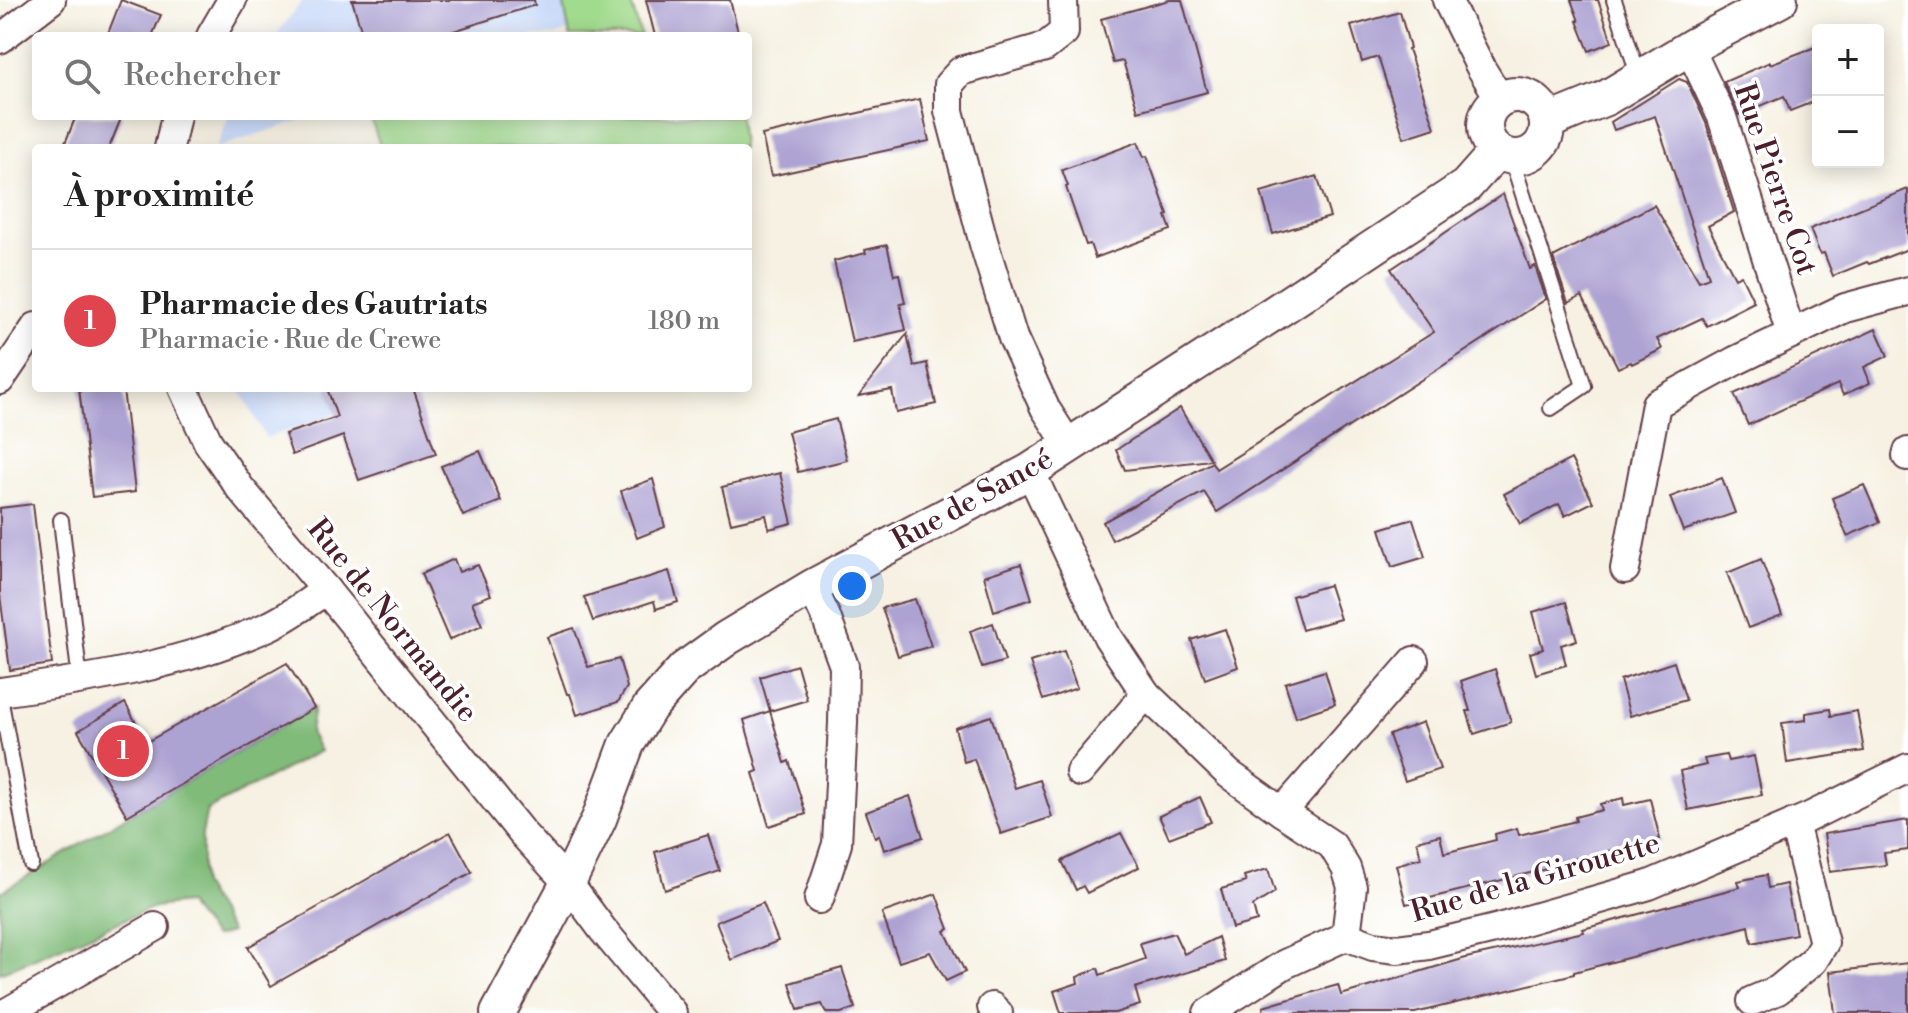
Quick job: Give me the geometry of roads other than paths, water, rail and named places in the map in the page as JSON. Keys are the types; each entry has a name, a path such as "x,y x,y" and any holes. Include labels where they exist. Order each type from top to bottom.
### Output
{"street":[{"path":"0,39 51,0"},
{"path":"213,32 232,0"},
{"path":"1063,0 1064,32 1045,47 961,71 949,84 949,111 984,244 1013,338 1045,408 1068,444"},
{"path":"1447,0 1500,99"},
{"path":"1547,122 1606,98 1780,0"},
{"name":"Rue Pierre Cot","path":"1690,49 1722,117 1791,334"},
{"path":"1509,96 1528,98 1536,103 1547,122 1539,147 1521,157 1504,154 1487,137 1485,120 1500,99 1509,96"},
{"path":"170,144 175,120"},
{"name":"Rue de Sancé","path":"498,1013 599,819 627,744 650,707 684,669 727,638 812,587 1030,471 1466,186 1504,154"},
{"name":"Rue Pierre Cot","path":"1625,569 1656,404 1735,361 1845,308 1908,291"},
{"path":"0,380 32,333"},
{"name":"Rue de Normandie","path":"185,392 208,442 240,488 672,1013"},
{"path":"1030,471 1108,637 1146,694 1229,774 1332,845 1346,868 1352,887 1346,936 1285,964 1208,1013"},
{"path":"812,587 844,666 837,844 819,899"},
{"path":"0,694 148,667 209,650 272,625 326,590"},
{"path":"1282,812 1414,661"},
{"path":"1080,772 1146,694"},
{"name":"Rue de la Girouette","path":"1346,936 1373,946 1397,949 1429,945 1649,885 1794,823 1908,768"},
{"path":"1752,1001 1778,990 1813,961 1824,943 1794,823"},
{"path":"6,1013 155,927"}],"lane":[{"path":"1614,0 1639,78"},
{"path":"1504,154 1584,386 1551,408"},
{"path":"61,520 80,681"},
{"path":"0,694 31,864"}],"place":[{"name":"Pharmacie des Gautriats","path":"123,751"}]}
